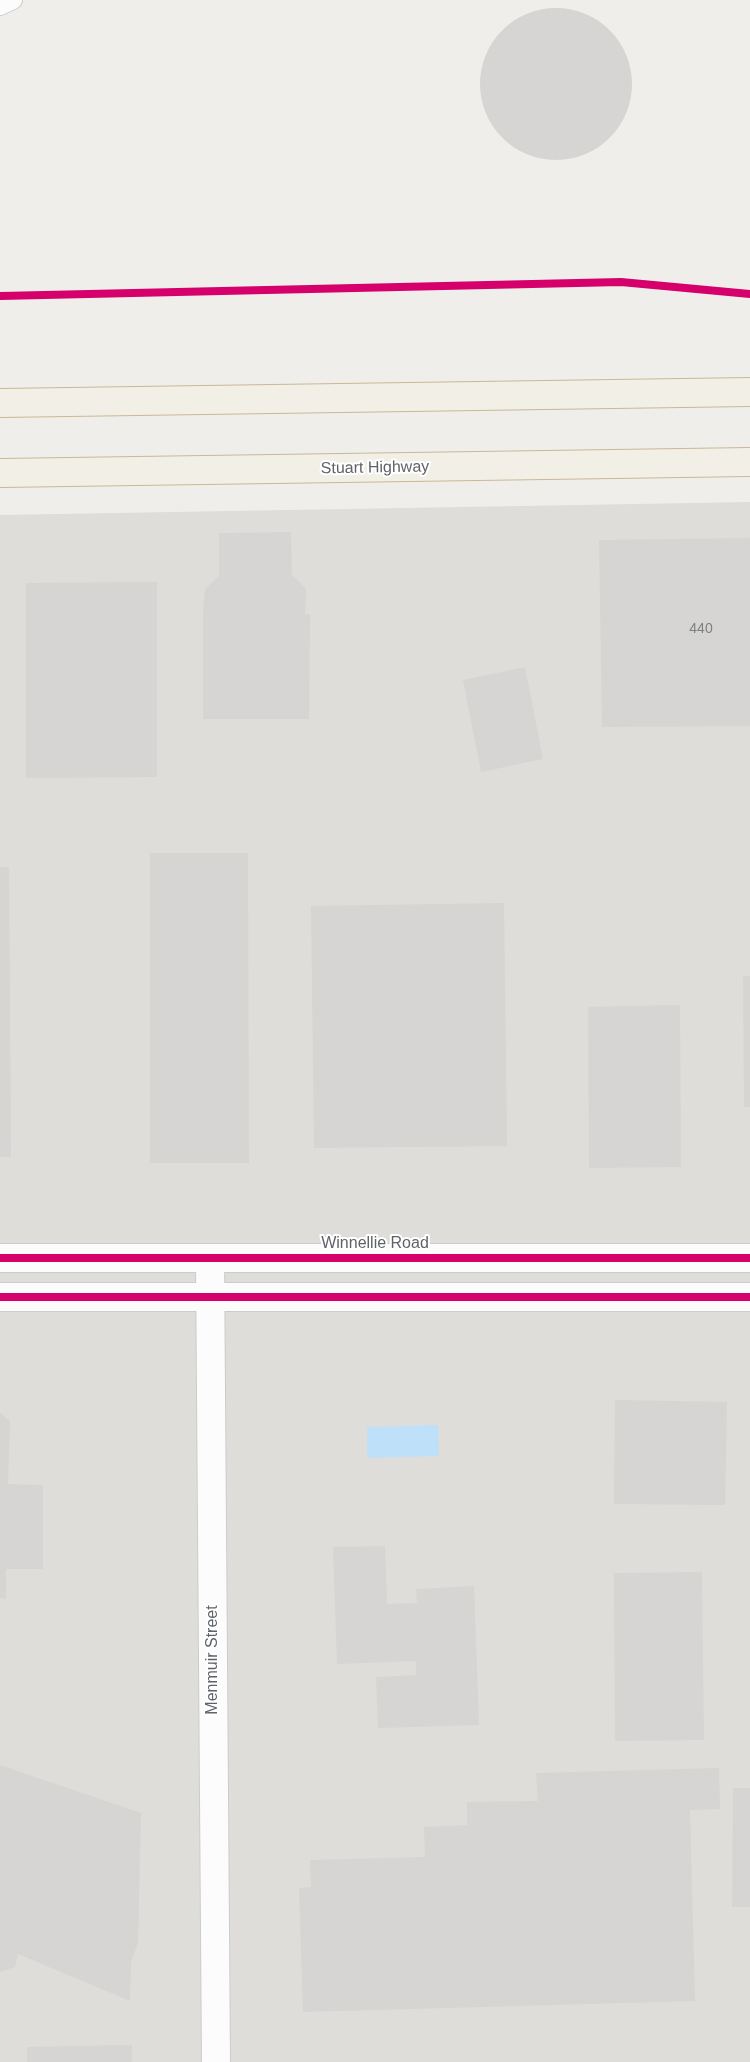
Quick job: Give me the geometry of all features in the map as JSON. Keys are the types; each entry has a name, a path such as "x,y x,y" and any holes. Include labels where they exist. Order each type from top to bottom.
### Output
{"highway":[{"path":"0,403 750,392"},
{"name":"Stuart Highway","path":"0,473 750,462"}],"street":[{"name":"Winnellie Road","path":"0,1258 750,1258"},
{"name":"Menmuir Street","path":"210,1258 216,2062"},
{"path":"0,1297 750,1297"}],"lane":[{"path":"0,6 13,0"}],"shaded area":[{"path":"750,502 750,2062 0,2062 0,515"}],"water":[{"path":"438,1425 439,1456 367,1458 367,1427"}],"building":[{"path":"556,8 571,9 585,14 610,30 626,55 631,69 631,99 626,113 610,138 585,154 571,159 556,160 541,159 527,154 502,138 486,113 481,99 480,84 481,69 486,55 502,30 527,14 541,9"},
{"path":"291,532 292,575 306,589 305,614 310,614 309,719 203,719 203,614 205,589 219,576 219,533"},
{"path":"750,538 750,726 602,727 599,540"},
{"path":"157,582 157,777 26,778 26,583"},
{"path":"525,667 543,759 481,772 463,680"},
{"path":"150,853 248,853 249,1163 150,1163"},
{"path":"0,867 9,867 11,1157 0,1157"},
{"path":"504,903 507,1146 314,1148 311,906"},
{"path":"743,976 750,976 750,1107 744,1107"},
{"path":"680,1005 681,1167 589,1168 588,1007"},
{"path":"615,1400 727,1402 725,1505 614,1504"},
{"path":"0,1413 10,1421 8,1484 43,1485 43,1569 6,1569 6,1599 0,1598"},
{"path":"385,1546 387,1604 417,1603 416,1589 474,1586 479,1725 378,1728 376,1677 416,1675 416,1661 337,1664 333,1547"},
{"path":"702,1572 704,1740 615,1741 614,1573"},
{"path":"0,1765 141,1813 138,1943 131,1962 130,2001 18,1954 15,1967 0,1972"},
{"path":"719,1768 720,1809 690,1810 695,2001 303,2012 299,1888 311,1887 310,1860 425,1857 424,1827 467,1825 467,1802 538,1801 536,1773"},
{"path":"733,1788 750,1788 750,1907 732,1907"},
{"path":"132,2045 132,2062 27,2062 27,2047"}],"cycle path":[{"path":"0,296 621,282 750,294"},
{"path":"0,1258 750,1258"},
{"path":"0,1297 750,1297"}]}
